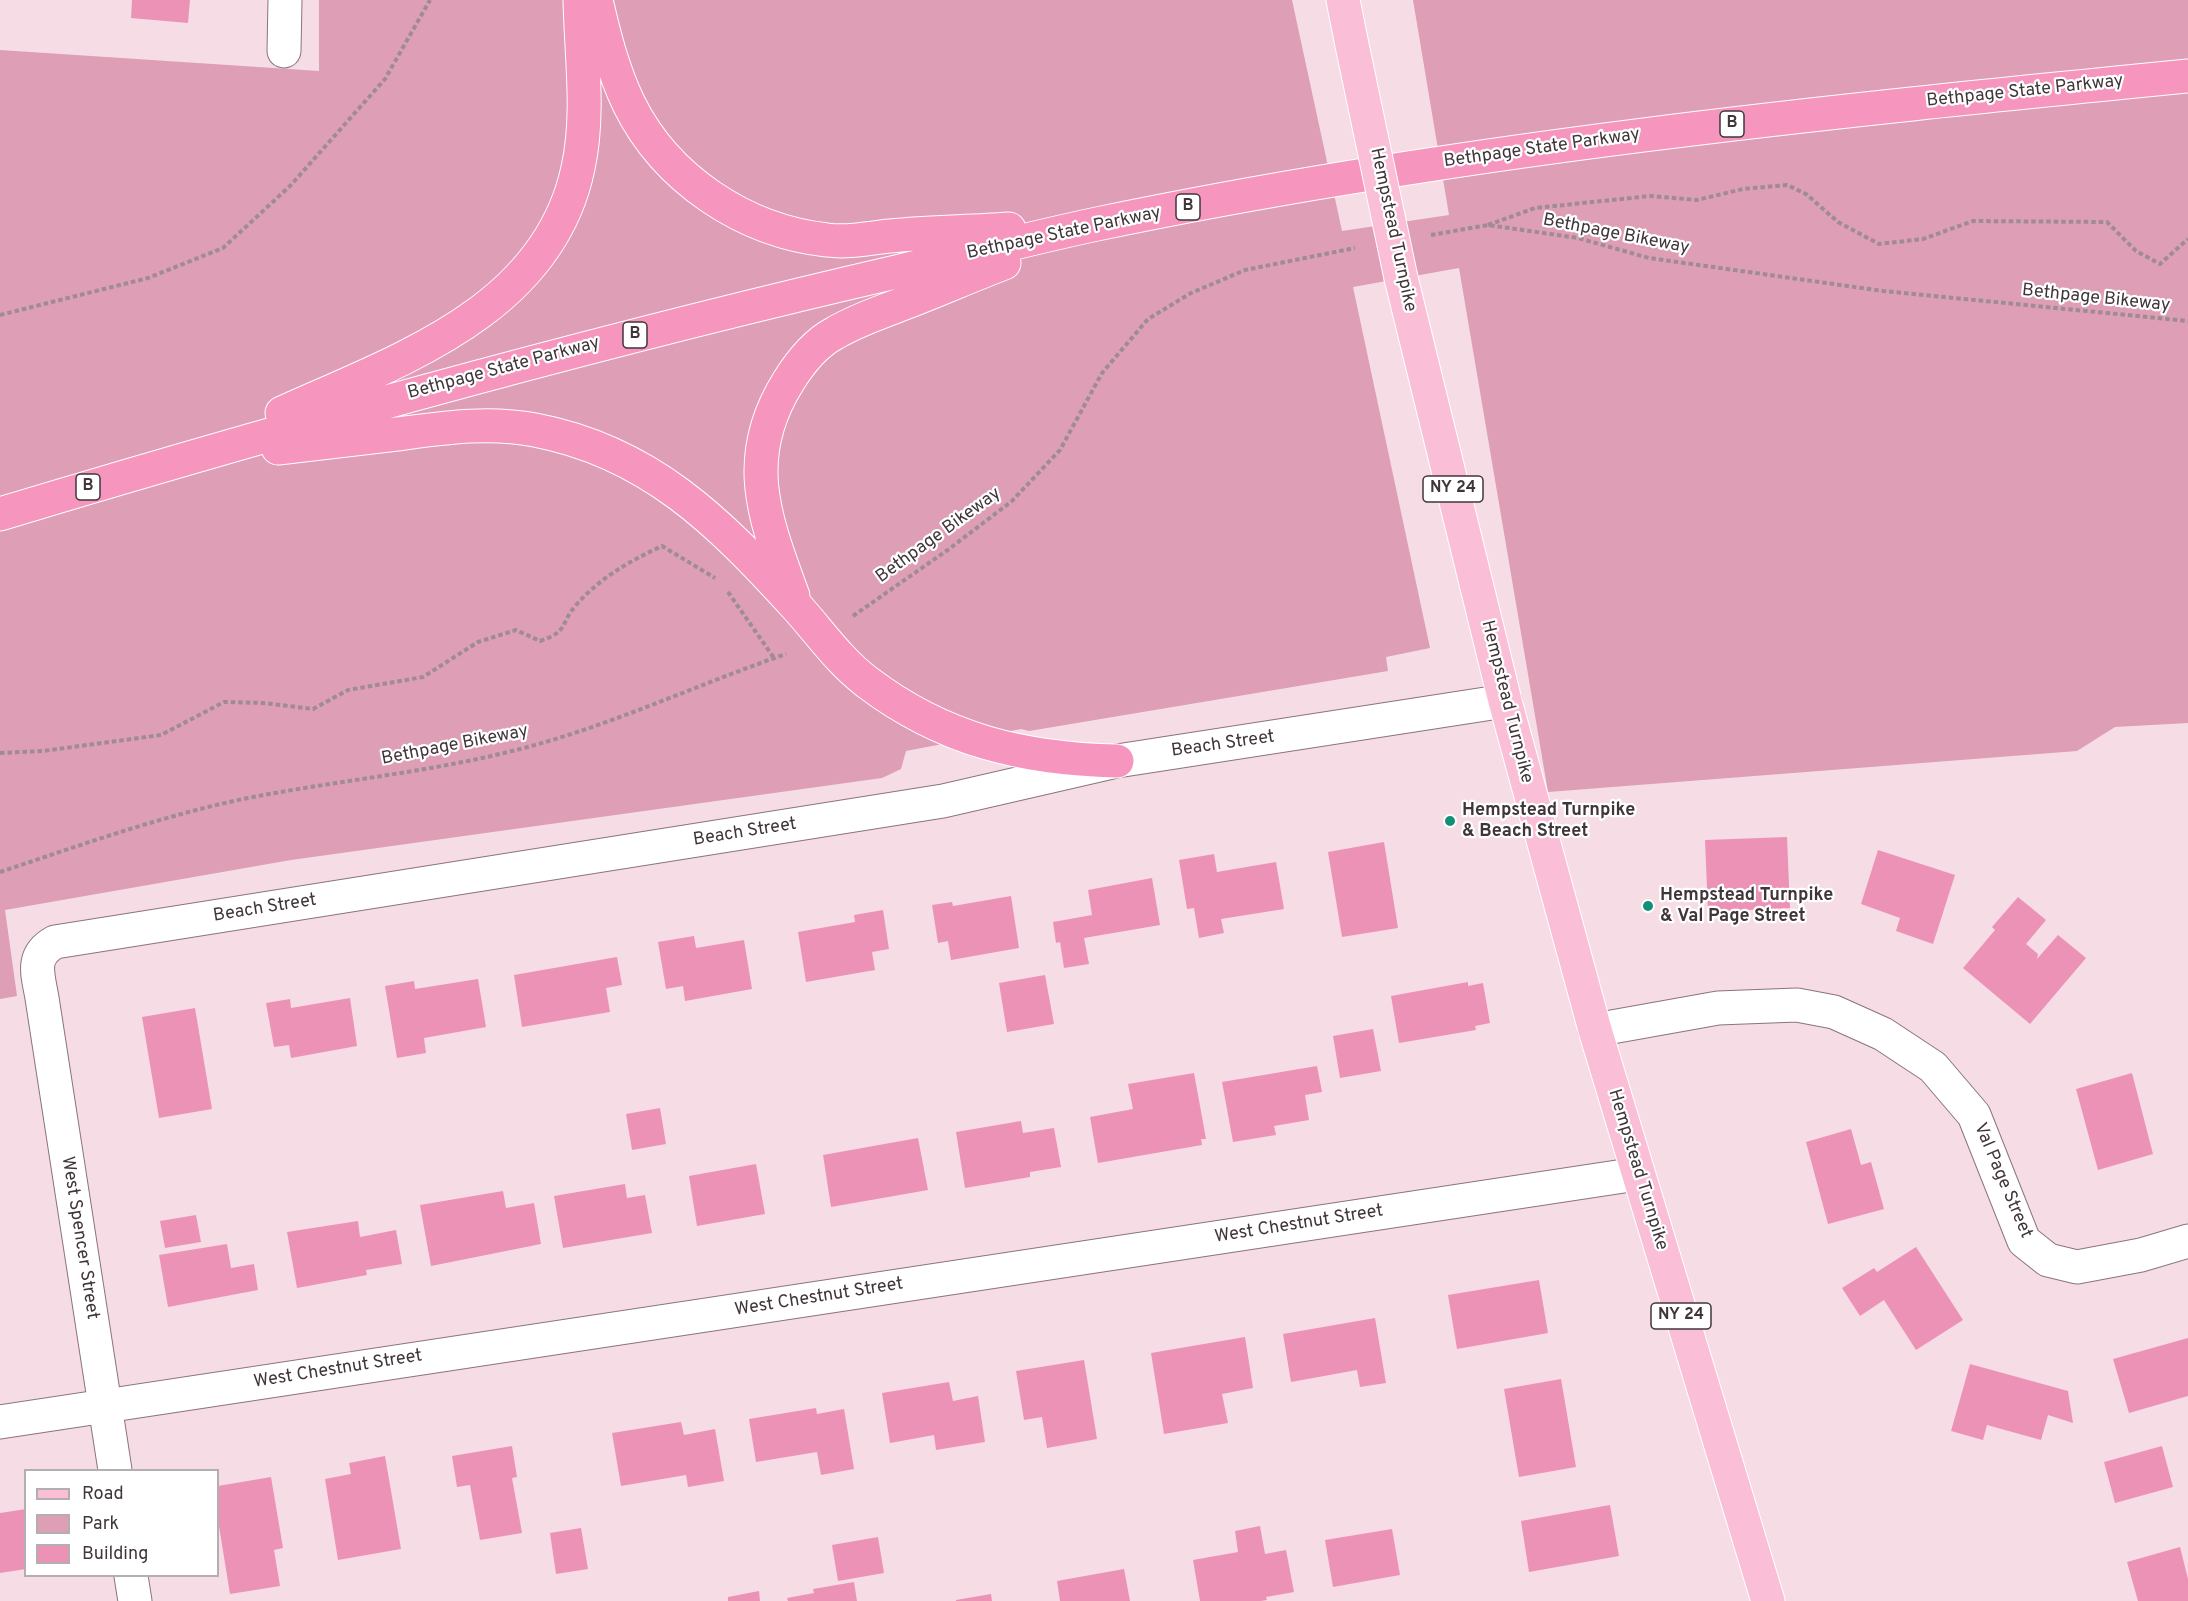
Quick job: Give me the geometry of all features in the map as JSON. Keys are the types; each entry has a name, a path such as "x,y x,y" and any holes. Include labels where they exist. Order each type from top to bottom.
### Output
{"highway":[{"path":"177,461 417,353 475,318 524,273 560,220 571,196 578,167 584,108 580,0"},
{"path":"596,0 618,76 643,129 679,172 700,190 749,219 791,233 829,240 1097,224"},
{"name":"Bethpage State Parkway","path":"0,514 423,390 592,346 1097,224 1391,171 1635,135 1812,114 2188,76"},
{"path":"796,607 767,526 760,474 768,422 779,397 795,371 832,334 863,318 1097,224"},
{"path":"177,461 448,425 534,429 574,439 614,454 656,477 696,504 796,607 819,636 866,682 924,717 995,746 1031,755 1118,761"}],"main road":[{"name":"Hempstead Turnpike","path":"1343,0 1401,278 1505,701 1594,1030 1768,1601"}],"street":[{"path":"284,51 285,0"},
{"name":"Beach Street","path":"43,1006 37,962 44,948 55,942 943,801 1118,761 1505,701"},
{"name":"Val Page Street","path":"1594,1030 1718,1008 1797,1005 1834,1012 1883,1034 1933,1067 1940,1075 1974,1115 2024,1241 2048,1260 2077,1267 2140,1256 2188,1241"},
{"name":"West Spencer Street","path":"43,1006 116,1469"},
{"name":"West Chestnut Street","path":"0,1422 1637,1174"},
{"path":"131,1577 135,1601"}],"path":[{"path":"0,315 148,278 223,248 290,186 385,79 430,0"},
{"path":"1488,225 1535,208 1650,196 1697,200 1743,189 1787,184 1806,194 1838,222 1879,244 1923,239 1973,221 2107,222 2136,251 2160,264 2188,239"},
{"name":"Bethpage Bikeway","path":"1429,236 1488,225 1578,238 1649,258 1882,291 2188,321"},
{"name":"Bethpage Bikeway","path":"0,872 93,841 246,798 508,752 621,718 732,672 794,651 849,619 949,549 1012,501 1060,450 1102,373 1148,319 1191,293 1245,270 1359,248"},
{"path":"0,753 43,751 162,735 224,702 264,703 313,709 348,690 423,677 478,642 516,630 540,641 558,635 577,604 621,565 662,546 720,582"},
{"path":"727,591 774,658"}],"green space":[{"path":"319,0 1292,0 1342,231 1449,215 1413,0 2188,0 2188,723 2115,727 2077,751 1548,792 1459,268 1353,287 1430,648 1386,657 1388,671 1029,731 1021,729 906,751 901,769 882,778 291,860 5,910 17,996 0,999 0,50 319,71"}],"building":[{"path":"132,0 190,0 188,23 131,18"},
{"path":"1787,837 1790,908 1708,912 1705,840"},
{"path":"1384,842 1398,928 1342,937 1328,852"},
{"path":"1878,850 1955,875 1933,944 1896,931 1900,918 1861,904"},
{"path":"1214,854 1217,872 1276,862 1284,909 1221,919 1224,933 1199,938 1194,908 1187,909 1179,860"},
{"path":"1152,878 1160,925 1084,938 1089,964 1064,968 1060,942 1056,943 1053,922 1092,915 1088,890"},
{"path":"1011,896 1019,948 951,960 948,941 938,943 932,905 952,902 953,906"},
{"path":"2018,897 2046,920 2026,944 2038,954 2037,959 2058,935 2086,958 2030,1024 1963,968 1995,930 1992,927"},
{"path":"883,910 889,949 872,952 875,970 806,982 798,932 855,922 854,915"},
{"path":"694,936 696,948 744,940 752,989 685,1001 683,986 666,989 658,942"},
{"path":"617,957 622,985 606,988 610,1012 522,1027 514,975"},
{"path":"1045,975 1054,1024 1007,1032 999,983"},
{"path":"478,979 486,1027 424,1038 426,1053 397,1058 385,986 414,981 415,989"},
{"path":"1468,982 1468,986 1483,983 1490,1023 1475,1026 1476,1030 1399,1043 1391,996"},
{"path":"350,998 357,1046 291,1058 289,1045 274,1047 266,1003 290,999 291,1008"},
{"path":"195,1008 212,1109 159,1118 142,1017"},
{"path":"1373,1029 1381,1071 1340,1078 1333,1036"},
{"path":"1317,1066 1322,1092 1305,1095 1309,1120 1274,1126 1276,1135 1233,1142 1222,1082"},
{"path":"1194,1073 1206,1139 1201,1139 1202,1145 1098,1163 1090,1117 1133,1109 1128,1084"},
{"path":"2132,1073 2153,1154 2098,1170 2076,1089"},
{"path":"660,1108 666,1144 632,1150 626,1114"},
{"path":"1021,1121 1023,1133 1054,1128 1061,1167 1030,1172 1030,1177 965,1188 956,1132"},
{"path":"1851,1129 1861,1165 1871,1162 1884,1209 1828,1224 1806,1142"},
{"path":"918,1138 928,1190 831,1207 823,1155"},
{"path":"756,1164 765,1214 697,1226 689,1176"},
{"path":"625,1184 627,1198 645,1195 652,1233 563,1248 554,1196"},
{"path":"503,1191 506,1208 534,1203 541,1244 431,1266 420,1205"},
{"path":"196,1215 201,1242 165,1248 160,1221"},
{"path":"358,1221 360,1237 396,1230 402,1264 366,1270 367,1275 297,1288 287,1232"},
{"path":"227,1244 231,1268 254,1264 258,1290 168,1307 159,1255"},
{"path":"1916,1247 1963,1320 1916,1350 1884,1300 1860,1316 1842,1288 1874,1268 1877,1272"},
{"path":"1539,1280 1548,1333 1457,1349 1448,1295"},
{"path":"1375,1318 1386,1383 1360,1387 1357,1370 1291,1382 1283,1334"},
{"path":"1245,1337 1253,1388 1222,1394 1228,1423 1164,1434 1151,1353"},
{"path":"2188,1338 2188,1396 2129,1413 2113,1359"},
{"path":"1084,1360 1097,1439 1047,1448 1042,1417 1024,1420 1016,1371"},
{"path":"1970,1364 2068,1391 2073,1423 2048,1415 2041,1440 1987,1425 1983,1440 1951,1431"},
{"path":"1561,1379 1576,1467 1519,1477 1504,1389"},
{"path":"949,1382 953,1401 978,1396 985,1442 936,1450 934,1435 890,1443 882,1393"},
{"path":"816,1408 817,1414 844,1409 854,1469 821,1475 817,1452 756,1462 749,1419"},
{"path":"681,1422 684,1435 715,1429 724,1481 688,1487 686,1475 621,1486 612,1433"},
{"path":"512,1446 517,1477 512,1478 522,1533 480,1540 470,1485 457,1487 452,1456"},
{"path":"2162,1446 2173,1487 2115,1503 2104,1462"},
{"path":"385,1456 401,1549 338,1560 325,1479 351,1474 349,1463"},
{"path":"271,1477 283,1548 274,1550 280,1586 230,1594 219,1526 219,1486"},
{"path":"1610,1505 1619,1556 1529,1572 1521,1521"},
{"path":"24,1509 24,1569 0,1573 0,1513"},
{"path":"1260,1526 1265,1554 1286,1550 1294,1592 1266,1597 1267,1600 1261,1601 1200,1601 1193,1560 1238,1552 1235,1531"},
{"path":"581,1528 588,1569 556,1574 550,1533"},
{"path":"1392,1529 1400,1575 1333,1587 1325,1540"},
{"path":"878,1537 884,1573 838,1581 832,1545"},
{"path":"2180,1547 2188,1579 2188,1601 2138,1601 2127,1562"},
{"path":"1124,1569 1130,1601 1060,1601 1057,1581"},
{"path":"854,1582 857,1601 788,1601 787,1598 814,1593 813,1589"},
{"path":"759,1591 760,1601 728,1601 728,1597"},
{"path":"991,1594 992,1601 956,1601 956,1600"}],"place":[{"name":"Hempstead Turnpike & Beach Street","path":"1450,821"},
{"name":"Hempstead Turnpike & Val Page Street","path":"1648,906"}]}
